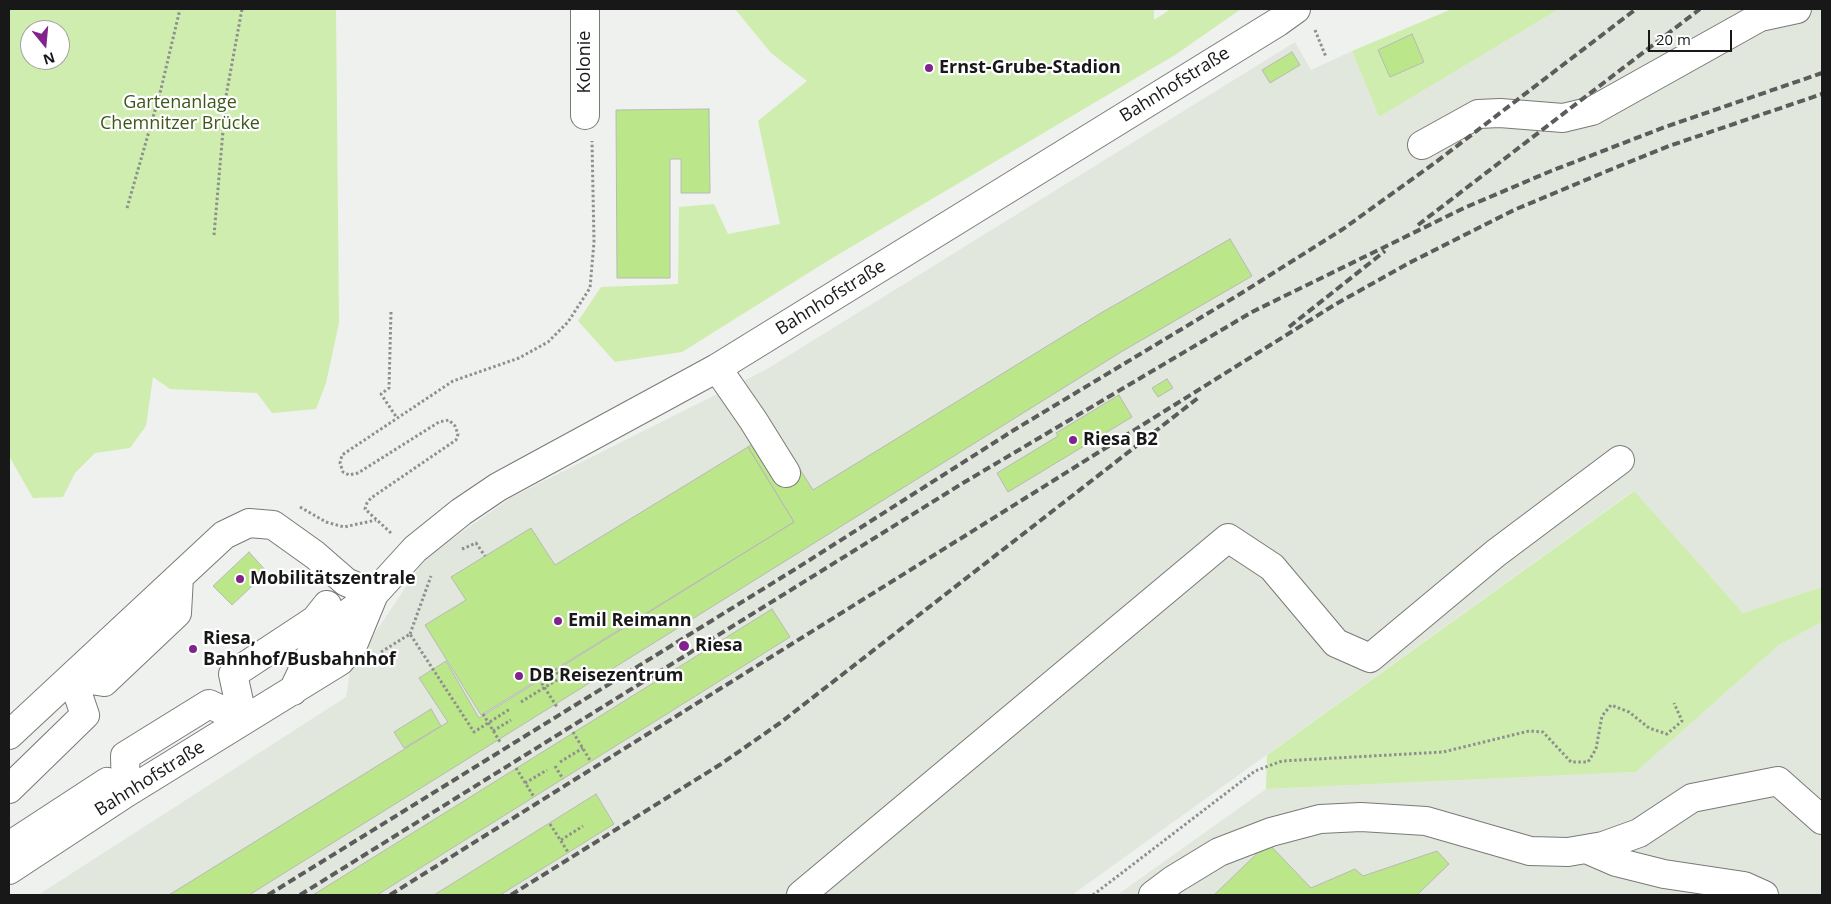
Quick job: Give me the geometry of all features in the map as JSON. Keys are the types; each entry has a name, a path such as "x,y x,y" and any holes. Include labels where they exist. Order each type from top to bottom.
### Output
{"street":[{"name":"Kolonie","path":"585,9 585,115"},
{"path":"1422,145 1478,114 1500,113 1563,118 1592,111 1760,18 1797,9"},
{"name":"Bahnhofstraße","path":"292,691 309,656 307,639 340,619 374,594 415,549 461,512 498,487 716,368 1278,22 1304,17"},
{"path":"716,368 753,420 786,473"},
{"path":"801,895 1228,538 1272,567 1336,643 1370,658 1496,553 1620,460"},
{"path":"9,735 224,535 250,523 274,525 346,582 374,594"},
{"path":"243,720 233,674 307,639 327,606 326,589 314,555"},
{"name":"Bahnhofstraße","path":"9,870 126,793 340,661 353,644 374,594"},
{"path":"9,789 85,715 72,676"},
{"path":"1153,895 1173,880 1219,852 1271,832 1320,819 1361,817 1426,821 1530,852 1568,852 1603,846 1639,833 1692,798 1778,780 1822,820"},
{"path":"9,846 107,782 126,793"},
{"path":"1586,849 1616,862 1664,874 1744,886 1764,895"}],"path":[{"path":"127,208 160,93 180,9"},
{"path":"214,235 226,96 242,9"},
{"path":"1304,17 1326,57"},
{"path":"376,655 410,634 435,563 392,534 365,509 367,503 371,498 456,440 458,434 455,426 449,420 439,422 358,474 349,475 343,472 340,463 342,455 453,381 519,358 548,342 568,322 590,288 594,242 592,135 585,115"},
{"path":"391,312 389,388 381,394 397,418"},
{"path":"459,551 476,542 484,556"},
{"path":"410,634 474,732 510,709"},
{"path":"522,702 560,678 555,669"},
{"path":"539,679 557,707"},
{"path":"1094,895 1255,771 1282,761 1443,752 1529,731 1543,732 1571,762 1588,762 1596,749 1602,716 1611,705 1629,712 1649,728 1668,734 1682,721 1674,703"},
{"path":"483,714 500,742"},
{"path":"493,731 511,720"},
{"path":"573,732 591,762"},
{"path":"560,762 583,748"},
{"path":"555,766 563,779"},
{"path":"516,768 534,797"},
{"path":"525,783 547,770"},
{"path":"550,824 568,852"},
{"path":"561,840 583,826"}],"shaded area":[{"path":"1559,9 1822,9 1822,587 1743,613 1633,491 1072,895 38,895 346,697 350,670 426,557 512,497 767,369 1295,42 1311,70 1352,51 1379,117"},
{"path":"1822,622 1822,895 1117,895 1266,789 1636,772 1779,645"}],"green space":[{"name":"Gartenanlage Chemnitzer Brücke","path":"9,9 336,9 339,323 326,383 316,409 272,413 257,393 170,389 153,377 146,426 130,448 95,453 75,473 63,497 33,498 9,456"},
{"path":"735,9 1154,9 1154,20 1171,9 1241,9 1175,55 829,260 682,352 615,362 578,321 601,287 678,284 679,207 714,204 728,234 780,224 758,121 807,81 771,53"},
{"path":"1452,9 1559,9 1379,117 1352,51"},
{"path":"1634,491 1743,613 1822,587 1822,622 1779,645 1636,772 1266,789 1267,755"}],"building":[{"path":"1412,34 1424,62 1390,77 1378,50"},
{"path":"1292,52 1300,65 1270,83 1262,70"},
{"path":"709,109 710,193 681,193 681,159 670,159 670,278 617,278 616,110"},
{"path":"1230,239 1252,276 1121,352 249,895 169,895 448,722 419,678 446,661 479,718 794,522 748,447 774,428 813,490 1101,313"},
{"path":"1167,379 1173,388 1158,397 1152,388"},
{"name":"Riesa B2","path":"1119,395 1132,417 1008,492 997,473 1058,436 1056,433"},
{"name":"Riesa","path":"748,447 794,522 481,715 425,625 466,600 451,577 531,528 555,565"},
{"name":"Mobilitätszentrale","path":"249,552 267,572 232,605 213,586"},
{"path":"772,609 790,637 377,895 313,895"},
{"path":"431,709 441,726 404,748 394,732"},
{"path":"596,794 614,824 500,895 434,895"},
{"path":"1268,843 1311,888 1355,869 1363,876 1437,851 1449,864 1417,895 1214,895"}],"railway":[{"path":"268,895 797,568 1014,430 1240,294 1343,229 1436,162 1636,9"},
{"path":"1418,225 1700,9"},
{"path":"300,895 963,483 1252,312 1464,208 1551,171 1665,127 1822,73"},
{"path":"390,895 1336,304 1409,263 1514,210 1612,169 1669,146 1822,94"},
{"path":"1289,327 1385,251"},
{"path":"511,895 721,764 780,723 1198,398"}],"place":[{"name":"Ernst-Grube-Stadion","path":"929,68"},
{"name":"Riesa B2","path":"1073,440"},
{"name":"Mobilitätszentrale","path":"240,579"},
{"name":"Emil Reimann","path":"558,621"},
{"name":"Riesa","path":"684,646"},
{"name":"Riesa, Bahnhof/Busbahnhof","path":"193,649"},
{"name":"DB Reisezentrum","path":"519,676"}]}
